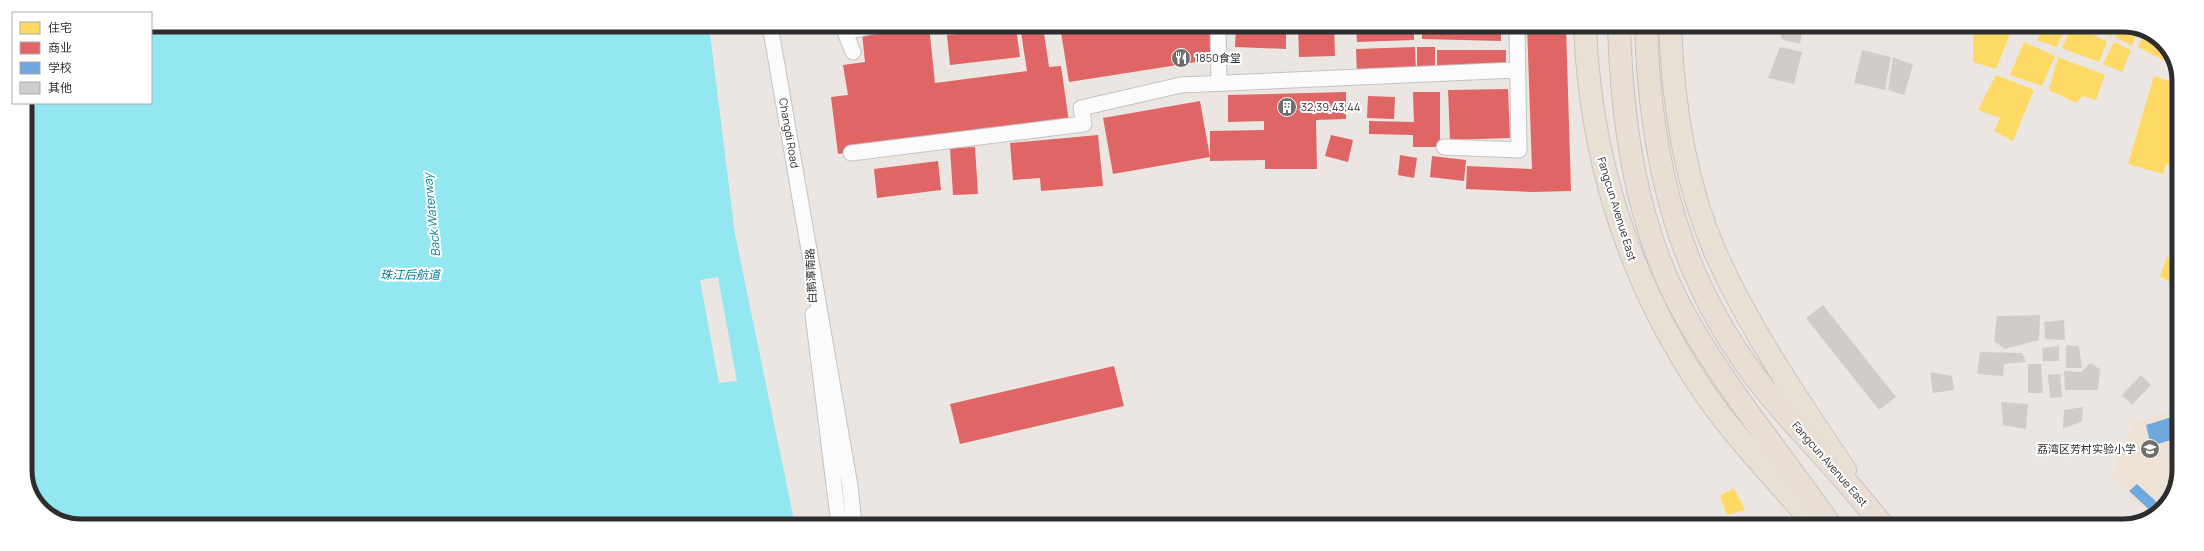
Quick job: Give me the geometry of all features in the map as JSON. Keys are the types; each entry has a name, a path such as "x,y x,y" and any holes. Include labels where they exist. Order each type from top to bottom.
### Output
{"highway":[{"path":"1619,32 1622,85 1626,122 1648,228 1679,304 1703,346 1734,393 1826,519"},
{"name":"Fangcun Avenue East","path":"1646,32 1648,75 1655,137 1674,218 1697,283 1716,319 1766,391 1877,519"}],"main road":[{"name":"Fangcun Avenue East","path":"1585,32 1586,55 1596,136 1604,174 1632,260 1665,326 1698,383 1738,436 1805,519"},
{"name":"Fangcun Avenue East","path":"1670,32 1675,103 1682,143 1702,216 1715,252 1743,310 1763,344 1878,519"}],"street":[{"name":"Changdi Road","path":"771,32 809,241"},
{"path":"845,32 852,52"},
{"path":"1218,32 1219,83"},
{"path":"1444,147 1519,150 1516,70 1517,32"},
{"path":"851,153 1084,124 1081,108 1181,85 1516,70"},
{"name":"白鹅潭南路","path":"809,241 814,332 838,519"},
{"name":"白鹅潭南路","path":"809,241 850,486 853,519"}],"shaded area":[{"name":"荔湾区芳村实验小学","path":"2172,410 2171,480 2165,495 2160,502 2146,513 2112,476 2133,422"}],"water":[{"name":"珠江后航道","path":"152,32 710,32 735,234 794,519 81,519 65,516 51,509 44,502 36,489 32,473 32,104 152,104"}],"pier":[{"path":"718,277 737,381 719,383 700,280"}],"building: 住宅":[{"path":"1975,32 2005,32 2010,34 1996,69 1973,62 1973,38"},
{"path":"2040,32 2063,32 2057,47 2037,40"},
{"path":"2069,32 2088,32 2107,42 2099,62 2062,48"},
{"path":"2101,32 2113,32 2112,37"},
{"path":"2118,32 2136,34 2132,46 2115,37"},
{"path":"2143,37 2148,39 2160,49 2168,63 2138,47"},
{"path":"2024,42 2055,56 2042,86 2010,75"},
{"path":"2114,42 2131,50 2122,72 2103,64"},
{"path":"2058,57 2105,75 2096,100 2082,96 2076,103 2049,90"},
{"path":"1996,75 2034,90 2013,141 1994,131 2000,118 1978,110"},
{"path":"2154,76 2172,82 2172,166 2166,164 2163,174 2128,164"},
{"path":"2167,257 2172,261 2172,283 2160,276"},
{"path":"1734,488 1745,510 1727,515 1720,496"}],"building: 商业":[{"path":"930,32 935,83 1027,71 1021,32 1044,32 1049,67 1061,66 1069,122 838,154 831,97 848,95 843,65 865,62 862,33"},
{"path":"977,32 1017,32 1020,57 950,65 947,35"},
{"path":"1061,32 1211,32 1216,59 1069,82"},
{"path":"1236,32 1286,32 1286,49 1235,47"},
{"path":"1298,32 1334,32 1335,56 1299,57"},
{"path":"1356,32 1414,32 1414,40 1357,42"},
{"path":"1422,32 1501,32 1501,41 1422,39"},
{"path":"1527,32 1566,32 1571,191 1532,192 1466,189 1467,166 1532,169"},
{"path":"1415,47 1416,72 1357,74 1356,49"},
{"path":"1417,47 1435,47 1435,73 1417,73"},
{"path":"1437,50 1506,50 1506,69 1437,69"},
{"path":"1508,89 1510,138 1450,140 1448,90"},
{"path":"1346,92 1346,119 1316,120 1317,169 1265,169 1265,160 1210,161 1210,131 1264,130 1264,121 1228,122 1228,95"},
{"path":"1413,92 1440,92 1440,147 1413,147 1413,135 1369,134 1369,121 1414,122"},
{"path":"1368,96 1395,97 1394,119 1367,118"},
{"path":"1200,101 1210,157 1113,174 1103,118"},
{"path":"1098,135 1103,186 1041,191 1040,178 1013,180 1010,143"},
{"path":"1331,135 1353,140 1348,162 1325,156"},
{"path":"975,147 978,194 953,195 950,148"},
{"path":"1400,155 1417,158 1414,178 1398,175"},
{"path":"1432,156 1466,160 1464,181 1430,177"},
{"path":"938,161 941,190 877,198 874,169"},
{"path":"1114,366 1124,406 960,444 950,404"}],"building: 学校":[{"path":"2172,417 2172,440 2151,446 2146,425"},
{"path":"2137,484 2158,504 2150,511 2129,491"}],"building: 其他":[{"path":"1782,32 1802,32 1800,44 1781,39"},
{"path":"1780,47 1802,52 1794,84 1768,78"},
{"path":"1862,50 1891,57 1885,90 1854,83"},
{"path":"1893,57 1913,65 1904,95 1888,90"},
{"path":"1823,305 1896,397 1879,410 1806,318"},
{"path":"2040,315 2039,340 2005,349 1994,341 1997,316"},
{"path":"2064,320 2065,340 2045,339 2044,322"},
{"path":"2066,345 2079,346 2082,368 2066,368"},
{"path":"2059,346 2059,361 2043,361 2042,348"},
{"path":"1980,352 2022,353 2026,362 2004,364 2003,376 1977,374"},
{"path":"2090,363 2100,369 2098,390 2065,390 2064,371 2081,372"},
{"path":"2028,364 2041,364 2043,393 2028,393"},
{"path":"1930,372 1952,376 1954,390 1933,393"},
{"path":"2060,374 2062,397 2050,398 2048,375"},
{"path":"2141,375 2151,385 2132,405 2122,395"},
{"path":"2001,402 2028,404 2026,429 2003,425"},
{"path":"2083,407 2082,421 2063,429 2064,410"}],"place":[{"name":"1850食堂","path":"1181,58"},
{"name":"32,39,43,44","path":"1287,107"},
{"name":"荔湾区芳村实验小学","path":"2150,449"}],"water label":[{"name":"Back Waterway","path":"432,215"}]}
